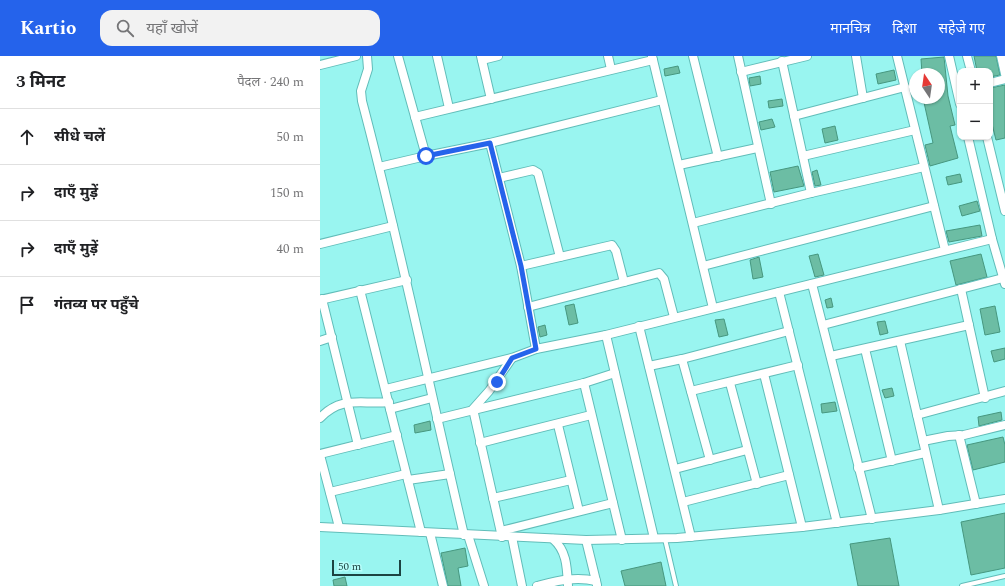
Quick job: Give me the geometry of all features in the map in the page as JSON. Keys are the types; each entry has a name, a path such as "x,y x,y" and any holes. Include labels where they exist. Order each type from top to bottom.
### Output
{"street":[{"path":"320,65 356,56"},
{"path":"367,56 368,69 362,90 362,100 407,280 429,378 436,419 466,535 484,586"},
{"path":"398,56 426,156"},
{"path":"436,56 449,108"},
{"path":"491,99 481,58 498,56"},
{"path":"608,56 611,69"},
{"path":"693,56 718,157"},
{"path":"738,56 771,204"},
{"path":"741,72 807,56"},
{"path":"856,56 863,98"},
{"path":"897,56 945,250"},
{"path":"949,56 957,91"},
{"path":"967,56 970,68"},
{"path":"1001,56 1005,74"},
{"path":"415,117 652,58 713,308"},
{"path":"782,62 811,193"},
{"path":"993,83 1005,79"},
{"path":"794,116 905,87"},
{"path":"379,167 490,143 662,100"},
{"path":"803,156 915,130"},
{"path":"823,325 962,289 1004,281 992,239 969,140"},
{"path":"988,140 1005,211"},
{"path":"490,143 521,266 536,349"},
{"path":"679,165 758,148"},
{"path":"693,223 811,193 924,167"},
{"path":"499,178 534,170 538,173 560,257"},
{"path":"703,266 934,206"},
{"path":"320,244 393,226"},
{"path":"386,389 512,358 536,349 606,335 992,239"},
{"path":"521,266 612,245 616,251 624,282"},
{"path":"528,307 656,274 661,274 664,278 674,317"},
{"path":"358,445 332,337 321,299 407,280"},
{"path":"812,284 872,519"},
{"path":"962,289 985,398"},
{"path":"360,290 421,532"},
{"path":"779,292 837,523"},
{"path":"831,356 969,325"},
{"path":"640,326 691,537"},
{"path":"649,366 682,359 789,331"},
{"path":"606,335 654,538"},
{"path":"320,341 332,337"},
{"path":"900,341 939,510"},
{"path":"865,349 892,460"},
{"path":"473,410 490,391 512,358"},
{"path":"682,359 710,460"},
{"path":"691,391 730,383 798,365"},
{"path":"436,419 615,374"},
{"path":"764,374 802,528"},
{"path":"584,383 622,540"},
{"path":"730,383 756,484"},
{"path":"916,415 985,398 1005,391"},
{"path":"320,418 335,406 348,402 389,405 432,398"},
{"path":"473,410 502,534"},
{"path":"480,443 591,416"},
{"path":"558,425 579,511"},
{"path":"923,441 1005,425"},
{"path":"339,528 320,455 397,435"},
{"path":"959,435 976,504"},
{"path":"674,469 747,450"},
{"path":"858,468 925,453"},
{"path":"330,492 407,477 450,474"},
{"path":"683,502 789,475"},
{"path":"493,498 571,480"},
{"path":"502,534 512,537 586,540 691,537 802,528 939,510 1005,499"},
{"path":"320,527 466,535 502,534 579,511 613,503"},
{"path":"430,533 443,586"},
{"path":"512,537 522,586"},
{"path":"553,539 559,545 565,558 567,564 568,582"},
{"path":"586,540 597,583"},
{"path":"537,586 568,582 583,578 597,583"}],"lane":[{"path":"665,538 676,586"},
{"path":"962,586 1005,576"}],"building":[{"path":"974,56 996,56 1000,75 993,76 993,68 976,68"},
{"path":"944,57 948,96 955,125 950,126 958,158 930,166 925,145 933,143 924,104 945,104 945,68 922,68 921,59"},
{"path":"678,66 680,73 665,76 664,69"},
{"path":"894,70 896,80 878,84 876,74"},
{"path":"760,76 761,84 750,86 749,78"},
{"path":"1005,85 1005,138 996,140 993,128 993,87"},
{"path":"782,99 783,106 769,108 768,101"},
{"path":"772,119 775,127 761,130 759,122"},
{"path":"835,126 838,140 825,143 822,129"},
{"path":"798,166 804,186 774,192 770,172"},
{"path":"817,170 821,185 815,186 812,172"},
{"path":"960,174 962,182 948,185 946,177"},
{"path":"977,201 980,211 962,216 959,206"},
{"path":"980,225 982,236 949,242 946,231"},
{"path":"818,254 824,275 815,277 809,256"},
{"path":"981,254 987,277 956,285 950,261"},
{"path":"759,257 763,277 753,279 750,260"},
{"path":"831,298 833,307 827,308 825,300"},
{"path":"574,304 578,323 569,325 565,306"},
{"path":"995,306 1000,332 985,335 980,309"},
{"path":"724,319 728,335 719,337 715,320"},
{"path":"885,321 888,333 880,335 877,322"},
{"path":"545,325 547,335 540,337 538,327"},
{"path":"1005,348 1005,359 994,362 991,351"},
{"path":"892,388 894,396 885,398 882,390"},
{"path":"835,402 837,411 822,413 821,404"},
{"path":"1001,412 1002,420 979,426 978,417"},
{"path":"430,421 431,430 415,433 414,425"},
{"path":"1003,437 1005,445 1005,462 973,470 967,445"},
{"path":"1005,513 1005,568 971,575 961,522"},
{"path":"890,538 899,586 858,586 850,544"},
{"path":"465,548 468,566 458,568 461,586 448,586 441,553"},
{"path":"661,562 666,586 625,586 621,571"},
{"path":"345,577 347,586 334,586 333,580"}],"route":[{"path":"426,156 490,143 521,266 536,349 512,358 497,382"}]}
